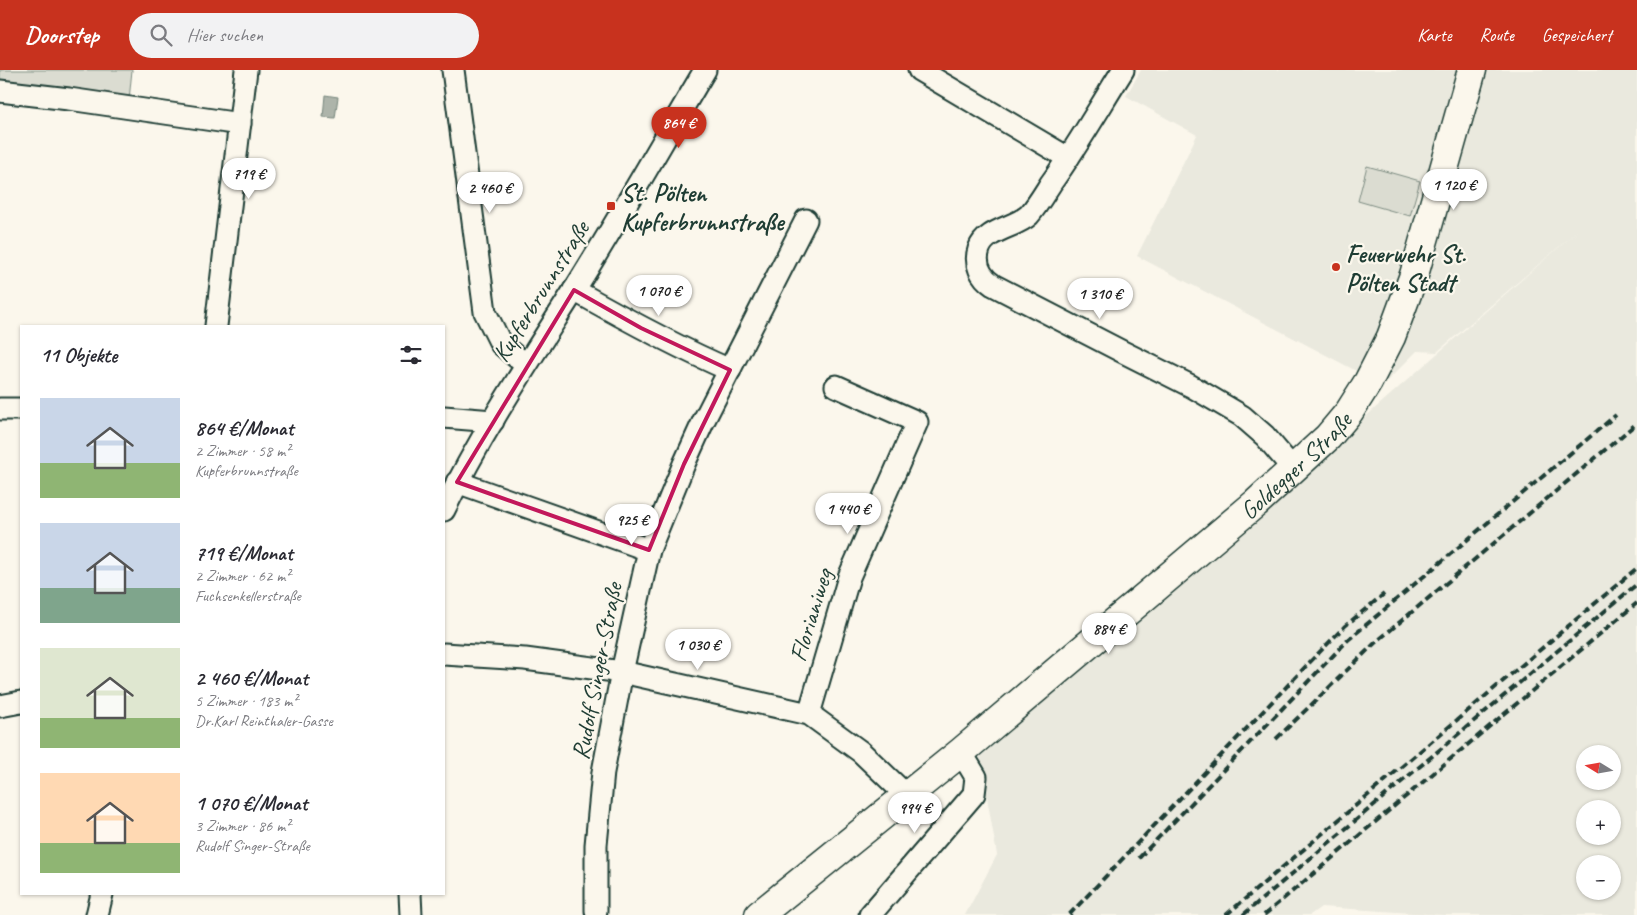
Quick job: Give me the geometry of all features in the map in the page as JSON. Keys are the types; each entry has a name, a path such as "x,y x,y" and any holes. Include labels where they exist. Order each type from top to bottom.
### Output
{"main road":[{"name":"Goldegger Straße","path":"759,915 961,752 1294,470 1328,437 1349,412 1368,382 1391,337 1414,275 1472,70"}],"street":[{"path":"216,325 246,70"},
{"path":"454,70 485,312 501,344 526,365"},
{"name":"Kupferbrunnstraße","path":"445,508 457,482 526,365 574,290 705,70"},
{"path":"918,70 1068,158"},
{"path":"1123,70 1068,158 1028,216 983,242 979,249 978,265 980,273 985,279 1121,352 1191,386 1242,416 1265,436 1294,470"},
{"path":"0,91 240,124"},
{"name":"Rudolf Singer-Straße","path":"596,911 596,845 603,772 622,672 649,550 684,464 806,220"},
{"path":"574,290 641,328 730,370"},
{"name":"Florianiweg","path":"809,714 849,576 917,422 836,386"},
{"path":"0,409 20,409"},
{"path":"445,417 493,421"},
{"path":"457,482 649,550"},
{"path":"445,654 525,659 622,672 809,714 862,752 907,796"},
{"path":"0,706 20,702"},
{"path":"870,915 974,794 976,777 961,752"},
{"path":"97,915 102,895"},
{"path":"410,895 411,915"}],"highlighted area":[{"path":"574,290 641,328 730,370 684,464 649,550 457,482"}],"shaded area":[{"path":"0,70 132,70 129,100 0,82"},
{"path":"1141,70 1637,70 1637,915 1443,915 1321,907 1310,915 965,915 997,855 980,757 986,749 1582,227 1437,352 1417,351 1383,385 1137,256 1197,135 1126,96"},
{"path":"325,95 338,97 335,118 323,117"},
{"path":"1367,166 1420,181 1410,216 1358,201"}],"railway":[{"path":"1139,858 1348,640 1616,415"},
{"path":"1276,739 1375,643 1637,423"},
{"path":"1226,915 1637,568"},
{"path":"1243,915 1637,584"},
{"path":"1069,915 1345,626 1384,594"},
{"path":"1264,915 1637,603"}],"place":[{"name":"St. Pölten Kupferbrunnstraße","path":"611,206"},
{"name":"Feuerwehr St. Pölten Stadt","path":"1336,267"}]}
